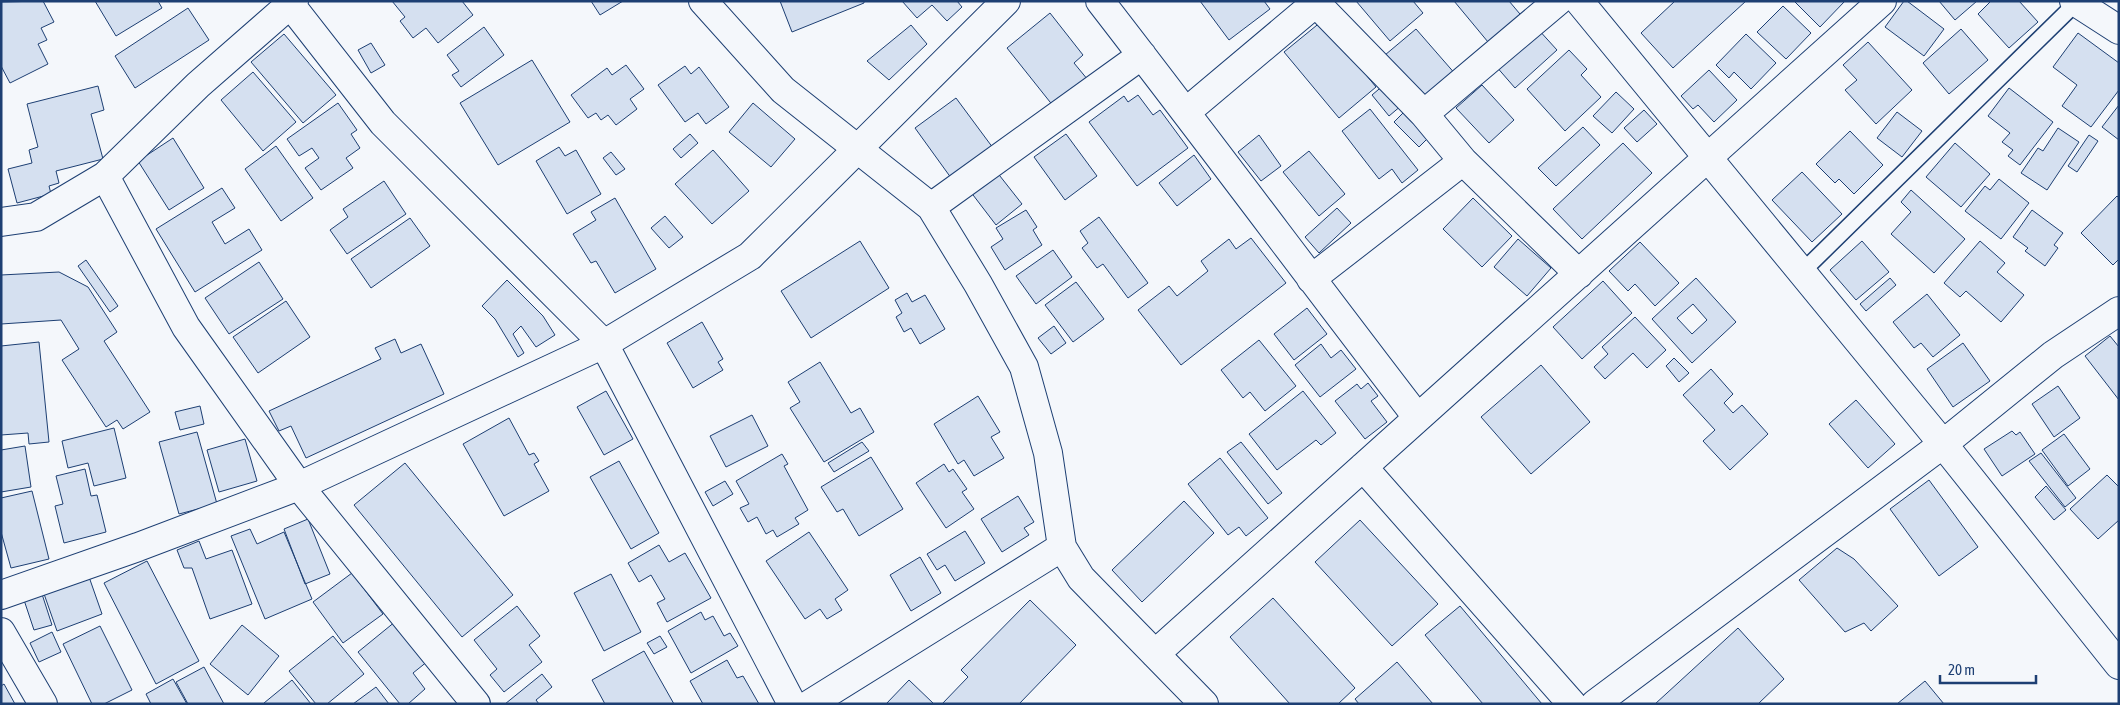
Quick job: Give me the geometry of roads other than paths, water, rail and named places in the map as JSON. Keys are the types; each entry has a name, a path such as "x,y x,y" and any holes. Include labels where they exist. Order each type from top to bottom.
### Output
{"street":[{"path":"703,1 783,90 930,207 978,284 1024,367 1048,453 1062,546 1081,578 1204,704"},
{"path":"1,596 299,486 604,344 750,256 1006,1"},
{"path":"1100,1 1417,417"},
{"path":"1424,114 1558,1"},
{"path":"1580,1 1943,444 2119,664"},
{"path":"1155,654 1882,1"},
{"path":"1186,112 1317,2 1424,114 1463,161 1580,274"},
{"path":"2075,2 2119,30"},
{"path":"1,222 36,217 105,176 198,85 292,3 383,123 604,344 792,704"},
{"path":"930,207 1142,55"},
{"path":"1310,279 1463,161"},
{"path":"105,176 186,327 299,486 476,704"},
{"path":"1595,704 1943,444 2053,355 2119,311"},
{"path":"1363,467 1572,704"},
{"path":"810,704 1062,546"},
{"path":"1,632 42,704"}],"lane":[{"path":"1802,273 2075,2"}]}
